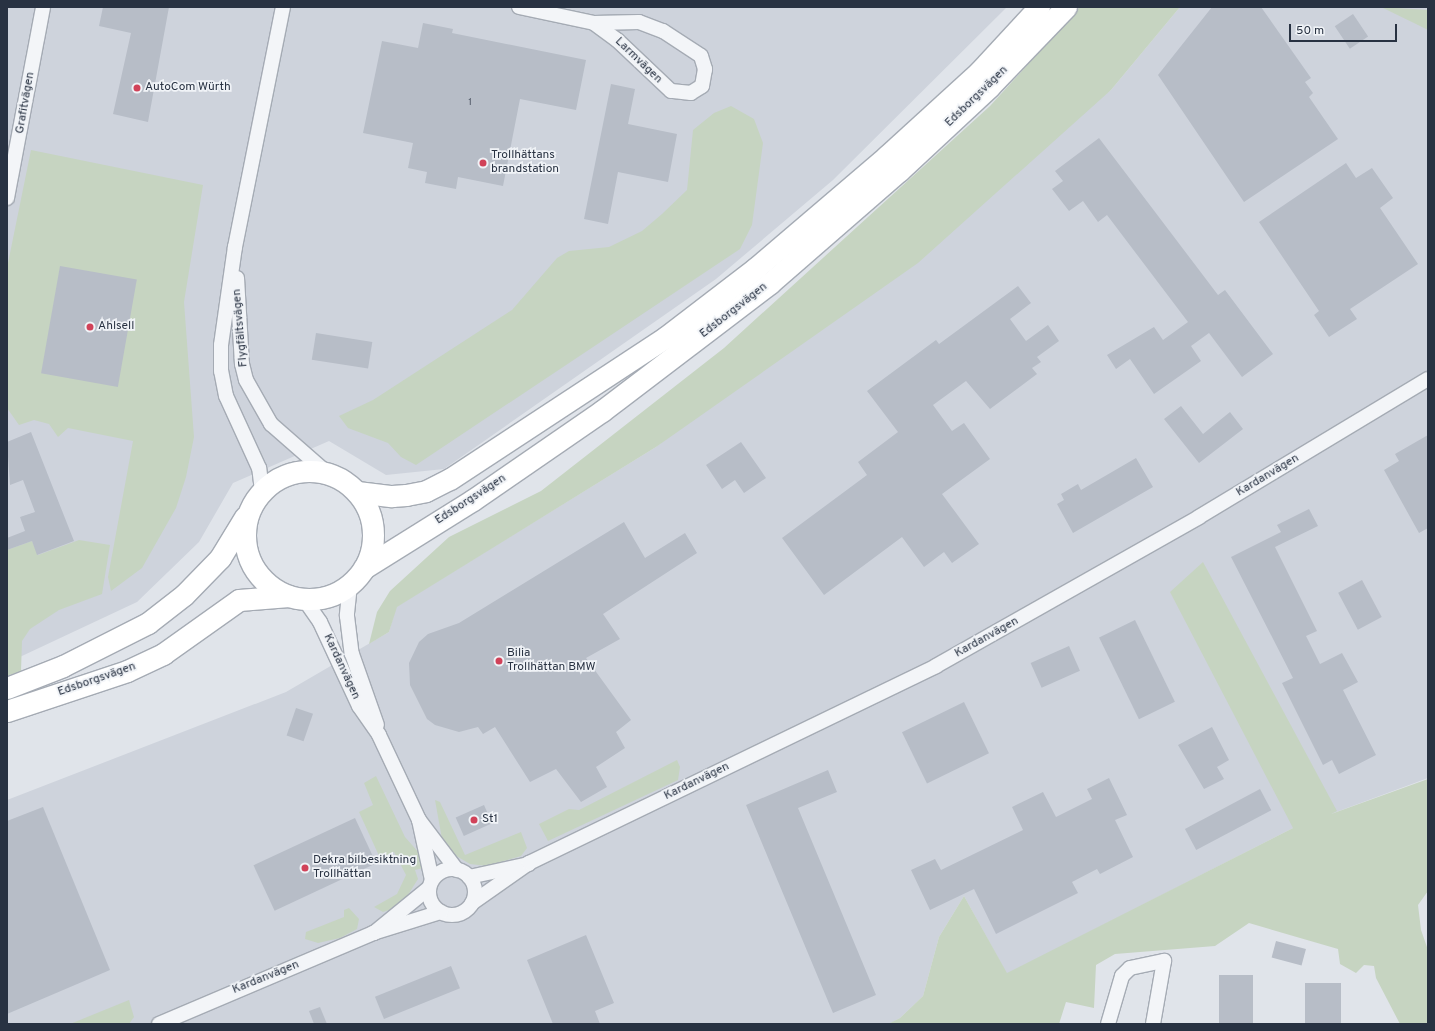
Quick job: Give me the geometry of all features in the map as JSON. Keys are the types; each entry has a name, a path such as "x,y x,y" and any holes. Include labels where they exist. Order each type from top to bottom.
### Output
{"highway":[{"name":"Edsborgsvägen","path":"357,492 399,496 426,490 450,479 666,337 756,268 886,156 980,71 1039,7"},
{"name":"Edsborgsvägen","path":"364,568 473,500 602,411 770,283 905,166 989,87 1066,7"},
{"path":"292,473 327,473 357,492 368,509 373,529 373,545 364,568 350,585 328,596 296,598 270,587 250,562 245,541 250,510 262,491 292,473"},
{"name":"Edsborgsvägen","path":"7,688 63,666 148,623 184,594 220,558 250,510"},
{"name":"Edsborgsvägen","path":"7,711 127,671 163,654 239,600 296,598"}],"street":[{"name":"Grafitvägen","path":"7,198 43,7"},
{"name":"Flygfältsvägen","path":"262,491 259,468 226,396 221,371 221,345 235,247 283,7"},
{"name":"Larmvägen","path":"519,7 594,23 639,22 685,43 701,56 705,69 702,86 691,93 671,91 617,40 594,23"},
{"name":"Flygfältsvägen","path":"235,247 242,364 246,380 271,424 327,473"},
{"name":"Kardanvägen","path":"472,903 529,864 936,666 1199,517 1428,379"},
{"name":"Kardanvägen","path":"350,585 347,616 352,654 379,736 419,820 463,873 529,864"},
{"name":"Kardanvägen","path":"296,598 320,622 359,706 379,736"},
{"name":"Kardanvägen","path":"373,933 431,884 419,820"},
{"path":"443,871 463,873 475,890 472,903 458,914 441,912 431,901 431,884 443,871"},
{"name":"Kardanvägen","path":"159,1024 373,933 441,912"},
{"path":"1108,1024 1122,976 1130,968 1164,961 1153,1024"}],"shaded area":[{"path":"7,7 1007,7 833,180 716,279 444,469 386,475 329,441 233,483 199,542 137,602 7,663"},
{"path":"1180,7 1428,7 1428,778 1293,828 1007,974 964,896 939,937 923,996 900,1018 889,1024 7,1024 7,800 286,692 389,632 396,607 656,447 1111,90"}],"green space":[{"path":"1080,7 1180,7 1111,90 918,263 656,447 397,607 389,632 369,644 377,612 390,591 449,537 541,491 724,348 990,106"},
{"path":"1381,7 1428,10 1428,30 1416,24"},
{"path":"731,106 754,119 763,143 752,225 740,249 416,465 401,457 388,443 348,428 339,416 373,400 512,310 557,258 569,251 609,247 642,231 687,190 693,130 714,113"},
{"path":"31,150 203,185 184,302 194,437 186,477 176,508 142,568 111,591 108,577 133,441 68,428 58,437 49,424 34,420 19,425 7,408 7,268"},
{"path":"79,540 110,545 102,594 59,610 30,629 22,641 21,671 7,676 7,550 32,541 38,555"},
{"path":"1203,562 1337,811 1331,814 1428,779 1428,891 1418,905 1421,930 1428,950 1428,1024 1400,1024 1376,978 1374,966 1364,965 1356,973 1340,964 1338,949 1249,923 1215,946 1115,954 1096,965 1094,1008 1066,1002 1059,1024 888,1024 900,1018 923,996 939,937 964,896 1007,973 1293,828 1170,592"},
{"path":"677,760 680,767 678,780 548,841 539,824 569,809 579,810"},
{"path":"376,776 405,837 420,854 423,868 415,870 418,879 401,906 383,912 374,907 397,894 406,875 394,852 380,858 359,812 373,805 364,783"},
{"path":"435,800 440,802 465,855 521,832 527,848 521,856 487,866 470,864 451,853 442,839"},
{"path":"349,908 359,919 357,929 340,938 318,943 305,939 306,932 344,917 344,910"},
{"path":"129,1000 134,1017 129,1024 70,1024"}],"building":[{"name":"AutoCom Würth","path":"103,7 169,7 148,122 113,114 131,33 99,26"},
{"path":"1212,7 1261,7 1311,78 1305,82 1313,93 1309,97 1338,139 1244,202 1158,75"},
{"path":"1353,14 1368,36 1350,49 1335,26"},
{"path":"423,23 453,29 452,33 586,60 576,110 520,99 503,186 458,177 456,189 425,183 427,172 408,168 413,143 363,133 382,41 418,48"},
{"path":"611,84 635,89 628,124 677,134 668,182 618,172 608,224 584,219"},
{"path":"1099,138 1218,295 1225,290 1273,354 1242,377 1209,333 1191,346 1201,361 1154,394 1130,359 1116,369 1107,355 1154,327 1163,340 1188,322 1107,215 1098,222 1083,201 1069,211 1052,189 1063,181 1055,171"},
{"path":"1346,163 1356,178 1372,168 1393,198 1380,208 1418,264 1350,309 1357,319 1329,337 1314,315 1319,311 1259,222"},
{"name":"Ahlsell","path":"60,266 137,280 118,387 41,373"},
{"path":"1018,286 1031,303 1010,319 1026,341 1048,325 1059,341 1037,357 1041,362 1032,368 1037,374 990,409 966,381 933,405 952,431 964,423 990,459 942,494 979,544 952,563 944,552 924,567 902,537 824,595 782,538 867,475 858,462 898,432 867,391 936,340 939,344"},
{"path":"316,333 372,342 368,369 312,360"},
{"path":"1181,406 1203,434 1230,412 1243,429 1199,463 1164,419"},
{"path":"31,432 74,541 37,555 32,541 7,550 7,538 25,531 20,517 35,512 23,480 10,485 7,442"},
{"path":"1428,435 1428,528 1419,533 1384,470 1399,461 1395,454"},
{"path":"741,442 766,478 744,493 735,480 722,489 706,465"},
{"path":"1136,458 1153,487 1073,533 1057,504 1064,500 1061,494 1078,484 1081,490"},
{"path":"1309,509 1318,526 1275,547 1317,631 1306,636 1320,664 1342,653 1358,682 1343,690 1376,755 1339,774 1332,760 1323,765 1282,683 1293,678 1231,557 1281,532 1277,525"},
{"name":"Bilia Trollhättan BMW","path":"624,522 645,558 685,533 697,553 603,614 620,639 586,658 631,720 616,732 625,748 596,767 607,787 581,802 556,769 530,782 495,727 483,734 478,727 459,732 435,725 427,719 410,685 409,663 419,642 428,634 459,623"},
{"path":"1362,580 1382,617 1358,630 1338,593"},
{"path":"1135,620 1175,702 1139,719 1099,638"},
{"path":"1069,646 1080,671 1042,688 1031,663"},
{"path":"964,702 989,753 927,783 902,732"},
{"path":"296,708 313,714 304,741 287,735"},
{"path":"1212,727 1229,760 1217,767 1224,779 1204,789 1178,745"},
{"path":"828,770 837,792 798,808 876,995 833,1013 746,805"},
{"path":"1109,778 1127,815 1115,820 1133,857 1100,874 1097,869 1072,882 1078,893 996,934 974,889 930,910 911,870 935,859 941,870 1023,830 1012,807 1043,792 1056,817 1092,799 1087,789"},
{"path":"1260,789 1271,810 1196,850 1185,829"},
{"name":"St1","path":"484,805 492,823 464,836 456,818"},
{"path":"43,807 110,970 7,1014 7,821"},
{"name":"Dekra bilbesiktning Trollhättan","path":"355,818 376,863 275,911 253,865"},
{"path":"586,935 614,1003 595,1011 600,1024 553,1024 527,960"},
{"path":"1276,941 1306,949 1302,965 1272,957"},
{"path":"451,966 460,988 384,1019 375,997"},
{"path":"1219,975 1253,975 1253,1024 1219,1024"},
{"path":"1305,983 1341,983 1341,1024 1305,1024"},
{"path":"320,1007 327,1024 314,1024 309,1011"}],"place":[{"name":"AutoCom Würth","path":"137,88"},
{"name":"Trollhättans brandstation","path":"483,163"},
{"name":"Ahlsell","path":"90,327"},
{"name":"Bilia Trollhättan BMW","path":"499,661"},
{"name":"St1","path":"474,820"},
{"name":"Dekra bilbesiktning Trollhättan","path":"305,868"}]}
